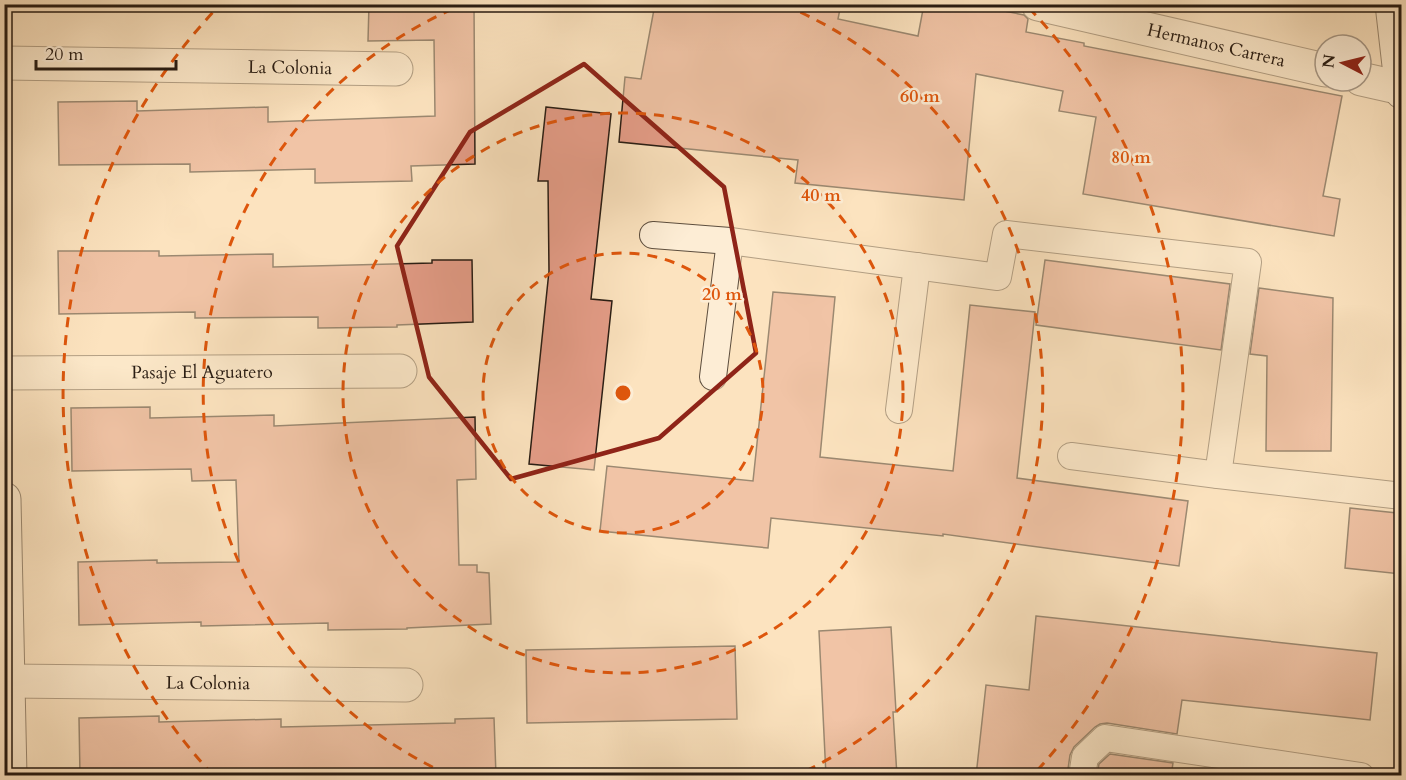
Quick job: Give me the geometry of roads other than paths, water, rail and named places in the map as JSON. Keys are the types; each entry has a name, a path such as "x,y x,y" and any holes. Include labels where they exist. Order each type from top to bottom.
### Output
{"street":[{"name":"Hermanos Carrera","path":"1038,4 1313,67"},
{"path":"1373,82 1401,90 1392,4"},
{"name":"La Colonia","path":"4,63 396,69"},
{"name":"Pasaje El Aguatero","path":"4,374 400,370"},
{"path":"4,499 10,776"},
{"name":"La Colonia","path":"8,681 406,685"}],"lane":[{"path":"653,235 730,241 998,278 1006,234 1248,262 1218,475"},
{"path":"713,378 730,241"},
{"path":"899,410 917,266"},
{"path":"1071,456 1401,496"},
{"path":"1082,776 1085,758 1105,738 1361,776"}]}
